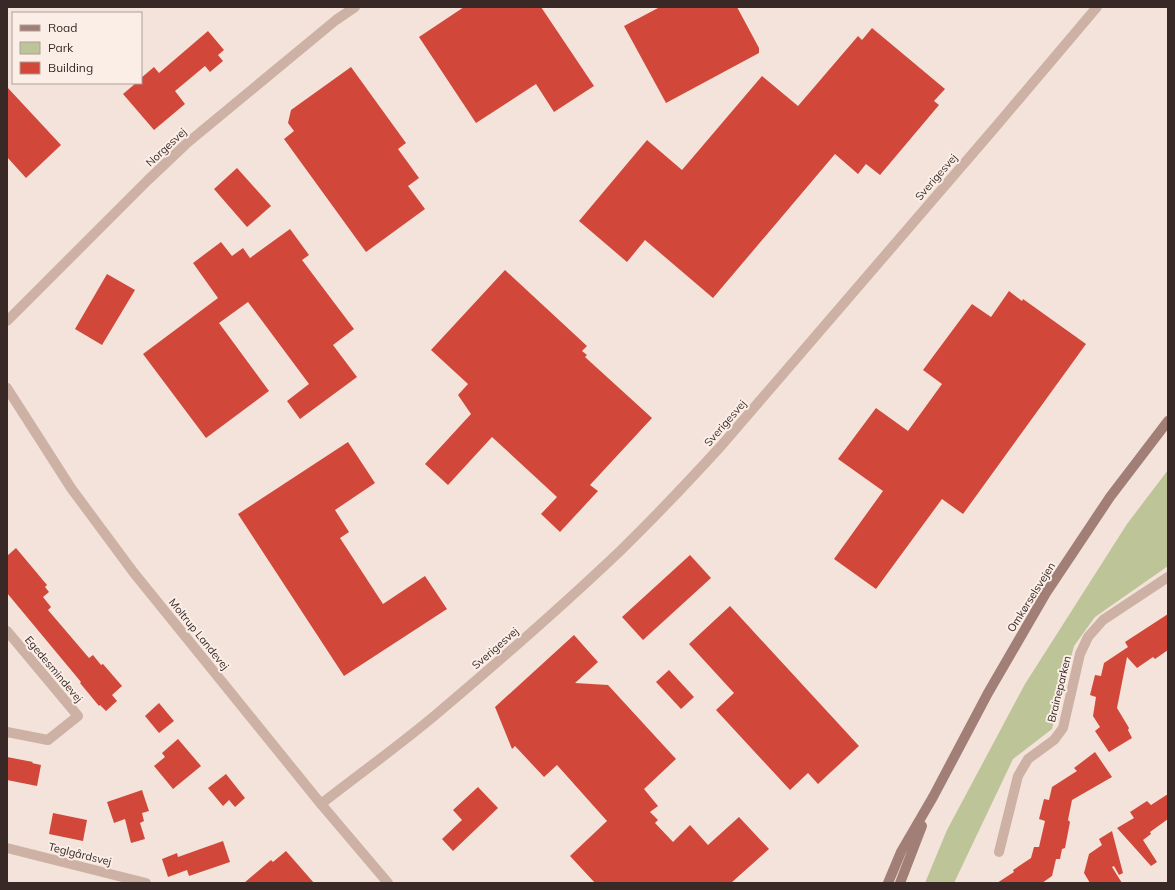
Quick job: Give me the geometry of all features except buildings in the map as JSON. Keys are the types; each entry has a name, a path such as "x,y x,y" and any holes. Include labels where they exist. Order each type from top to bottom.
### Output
{"main road":[{"name":"Omkørselsvejen","path":"888,883 901,852 934,797 988,693 1046,594 1110,497 1168,421"},
{"name":"Omkørselsvejen","path":"900,883 934,797"}],"street":[{"name":"Norgesvej","path":"7,321 186,144 336,20 355,7"},
{"name":"Sverigesvej","path":"321,804 432,718 519,643 622,550 679,492 730,435 1097,7"},
{"name":"Moltrup Landevej","path":"7,388 71,488 134,573 321,804 388,883"},
{"name":"Braineparken","path":"999,852 1018,776 1028,758 1054,740 1063,728 1080,654 1088,637 1103,620 1168,577"},
{"name":"Egedesmindevej","path":"7,631 78,716 48,740 7,732"},
{"name":"Teglgårdsvej","path":"7,848 146,883"}],"green space":[{"path":"1168,470 1168,566 1095,617 1074,646 1052,729 1013,759 954,883 925,883 947,830 1025,684 1127,524"}]}
